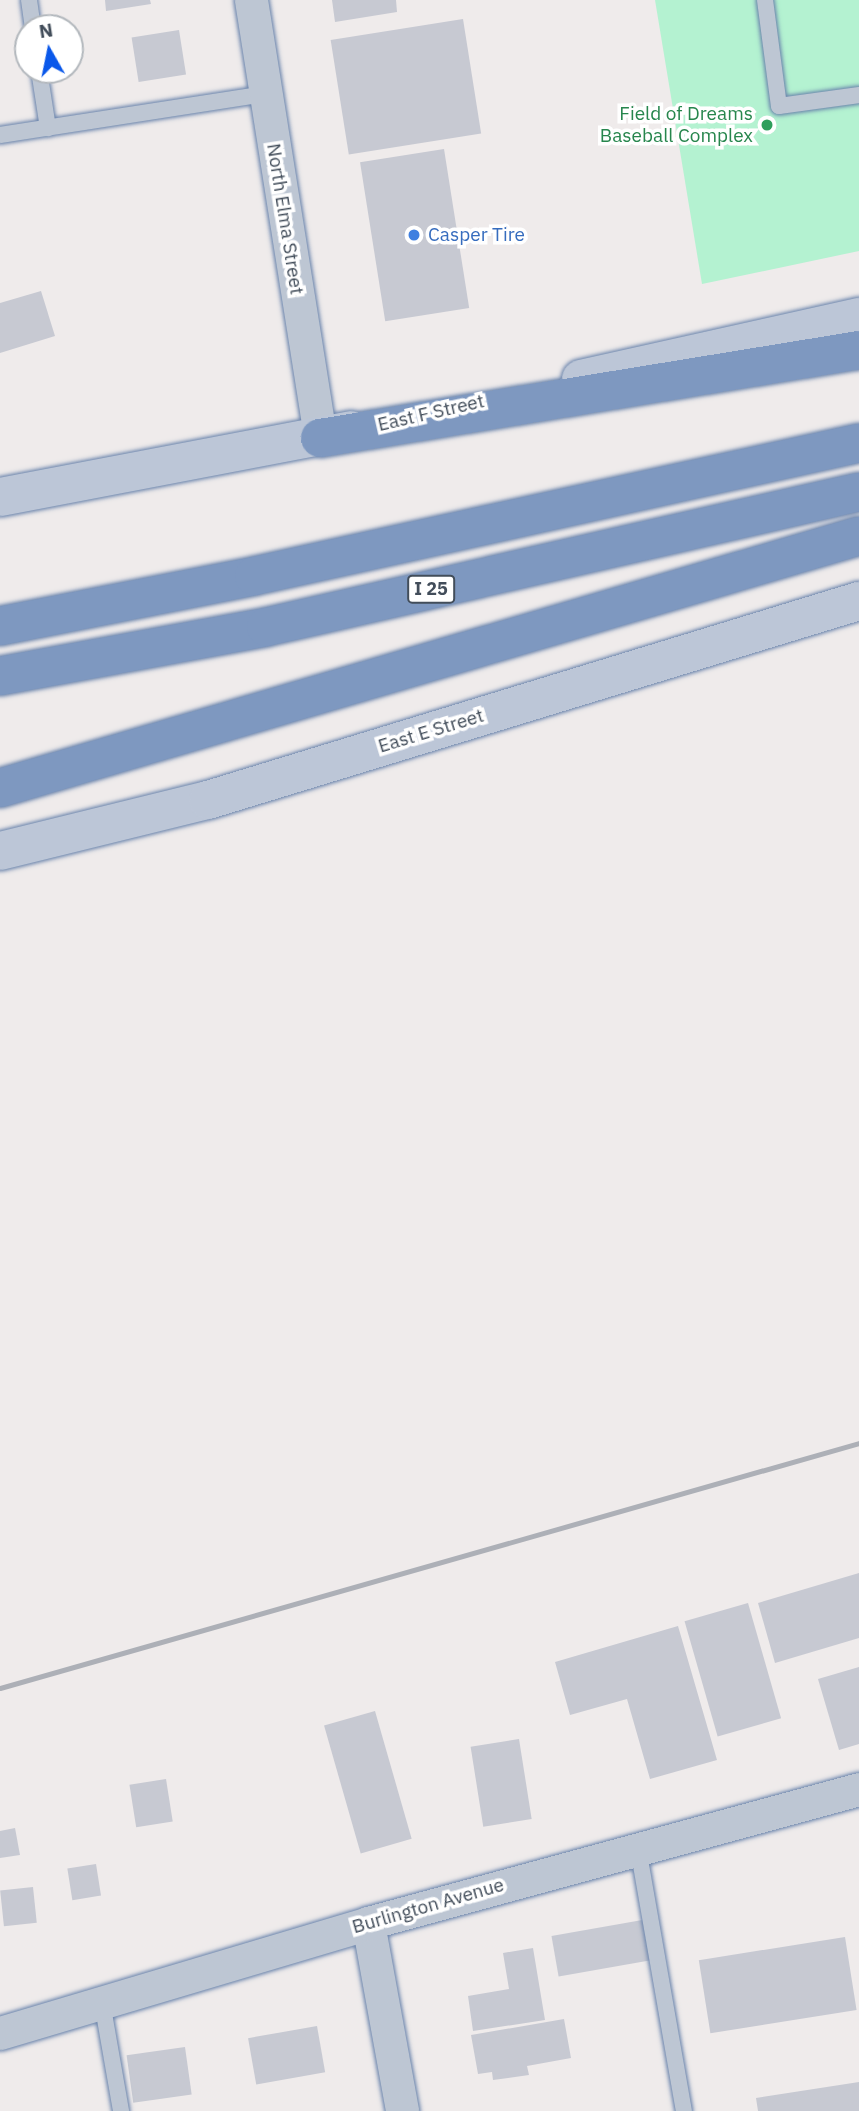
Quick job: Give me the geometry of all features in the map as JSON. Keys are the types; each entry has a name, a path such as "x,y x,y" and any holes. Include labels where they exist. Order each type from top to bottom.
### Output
{"highway":[{"path":"320,438 859,350"},
{"path":"0,626 281,571 859,443"},
{"name":"I 25","path":"0,676 266,627 859,492"},
{"path":"0,788 859,536"}],"main road":[{"name":"East F Street","path":"0,497 320,438 859,317"},
{"name":"East E Street","path":"0,851 208,800 859,601"}],"street":[{"name":"North Elma Street","path":"251,0 320,438"},
{"name":"Burlington Avenue","path":"0,2034 102,2001 368,1923 859,1789"},
{"path":"368,1923 402,2111"}],"lane":[{"path":"765,0 779,106 859,95"},
{"path":"41,84 48,128"},
{"path":"0,135 266,94"},
{"path":"638,1848 684,2111"},
{"path":"102,2001 121,2111"}],"green space":[{"name":"Field of Dreams Baseball Complex","path":"655,0 859,0 859,251 702,284"}],"building":[{"path":"105,0 150,0 151,4 106,11"},
{"path":"332,0 396,0 397,12 335,22"},
{"path":"463,19 481,134 349,155 331,40"},
{"path":"179,30 186,74 139,82 132,38"},
{"name":"Casper Tire","path":"444,149 469,308 385,321 360,162"},
{"path":"41,291 55,336 0,353 0,303"},
{"path":"859,1573 859,1638 775,1663 758,1603"},
{"path":"748,1603 781,1718 718,1737 685,1621"},
{"path":"678,1626 717,1760 650,1779 627,1699 570,1715 555,1662"},
{"path":"859,1667 859,1744 839,1750 818,1679"},
{"path":"375,1711 412,1839 361,1853 324,1726"},
{"path":"519,1739 532,1819 483,1827 471,1747"},
{"path":"166,1779 173,1821 136,1827 129,1785"},
{"path":"15,1828 20,1855 0,1858 0,1831"},
{"path":"96,1864 101,1896 72,1900 67,1869"},
{"path":"33,1887 37,1923 4,1926 0,1890"},
{"path":"648,1919 655,1959 559,1976 551,1936"},
{"path":"845,1937 857,2010 710,2033 699,1960"},
{"path":"533,1948 545,2020 473,2031 468,1996 509,1989 503,1953"},
{"path":"564,2019 571,2058 527,2066 529,2075 493,2080 492,2072 478,2074 471,2035"},
{"path":"317,2026 325,2072 256,2084 248,2038"},
{"path":"185,2047 192,2095 133,2103 127,2055"},
{"path":"859,2082 859,2111 758,2111 756,2098"}],"railway":[{"path":"0,1688 859,1443"}],"place":[{"name":"Field of Dreams Baseball Complex","path":"767,125"},
{"name":"Casper Tire","path":"414,235"}]}
